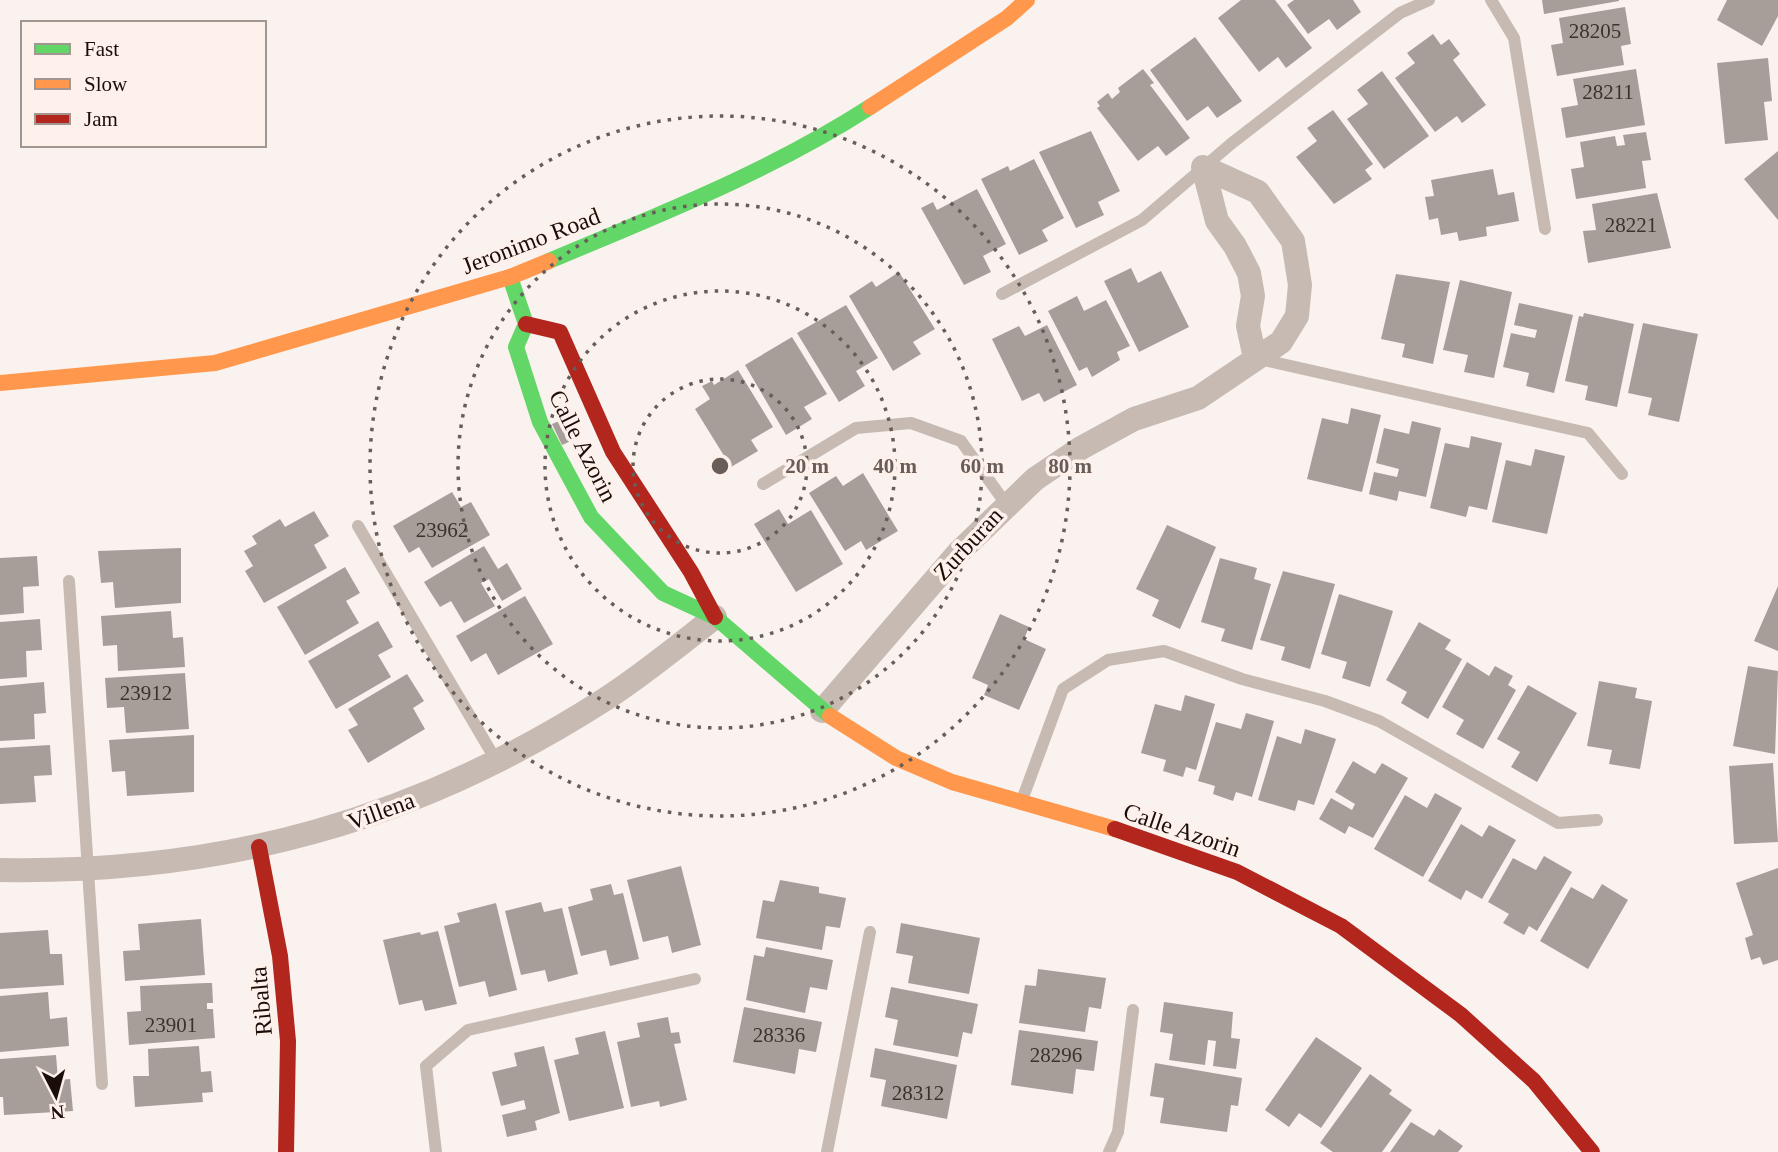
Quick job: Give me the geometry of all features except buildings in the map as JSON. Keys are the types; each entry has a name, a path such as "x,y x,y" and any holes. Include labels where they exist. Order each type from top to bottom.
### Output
{"street":[{"name":"Jeronimo Road","path":"0,383 215,363 510,278 671,209 827,135 1007,18 1027,0"},
{"path":"1203,167 1217,221 1235,246 1249,273 1253,296 1248,326 1255,358"},
{"name":"Zurburan","path":"822,710 958,552 1035,479 1081,448 1134,419 1198,398 1230,379 1255,358 1281,342 1297,316 1300,285 1293,241 1258,192 1203,167"},
{"path":"510,278 526,324"},
{"name":"Calle Azorin","path":"715,617 691,572 611,461 560,332 526,324 516,347 540,422 579,481 591,517 663,593 715,617 822,710 896,758 952,782 1138,836 1237,872 1340,926 1461,1015 1534,1081 1592,1152"},
{"name":"Villena","path":"0,870 88,870 171,861 259,847 330,829 414,800 497,762 605,699 715,617"},
{"name":"Ribalta","path":"259,847 280,956 287,1028 286,1152"}],"lane":[{"path":"1002,293 1142,220 1203,167 1400,13 1429,0"},
{"path":"1491,0 1514,38 1545,229"},
{"path":"1255,358 1588,433 1622,474"},
{"path":"763,484 856,428 911,422 961,441 1006,504"},
{"path":"358,526 497,762"},
{"path":"69,581 102,1084"},
{"path":"1021,803 1063,689 1108,660 1164,651 1379,721 1558,823 1597,820"},
{"path":"827,1152 870,932"},
{"path":"436,1152 426,1066 468,1030 695,979"},
{"path":"1109,1152 1118,1132 1133,1010"}],"traffic: fast":[{"path":"549,261 754,172 870,107"},
{"path":"510,277 526,324 516,347 540,422 591,517 663,593 715,617 830,716"}],"traffic: slow":[{"path":"870,107 1007,18 1027,0"},
{"path":"0,383 215,363 510,277 549,261"},
{"path":"830,716 896,758 952,782 1115,829"}],"traffic: jam":[{"path":"526,324 560,332 613,452 691,572 715,617"},
{"path":"1115,829 1237,872 1341,926 1461,1015 1534,1081 1592,1152"},
{"path":"259,847 280,956 288,1041 286,1152"}]}
